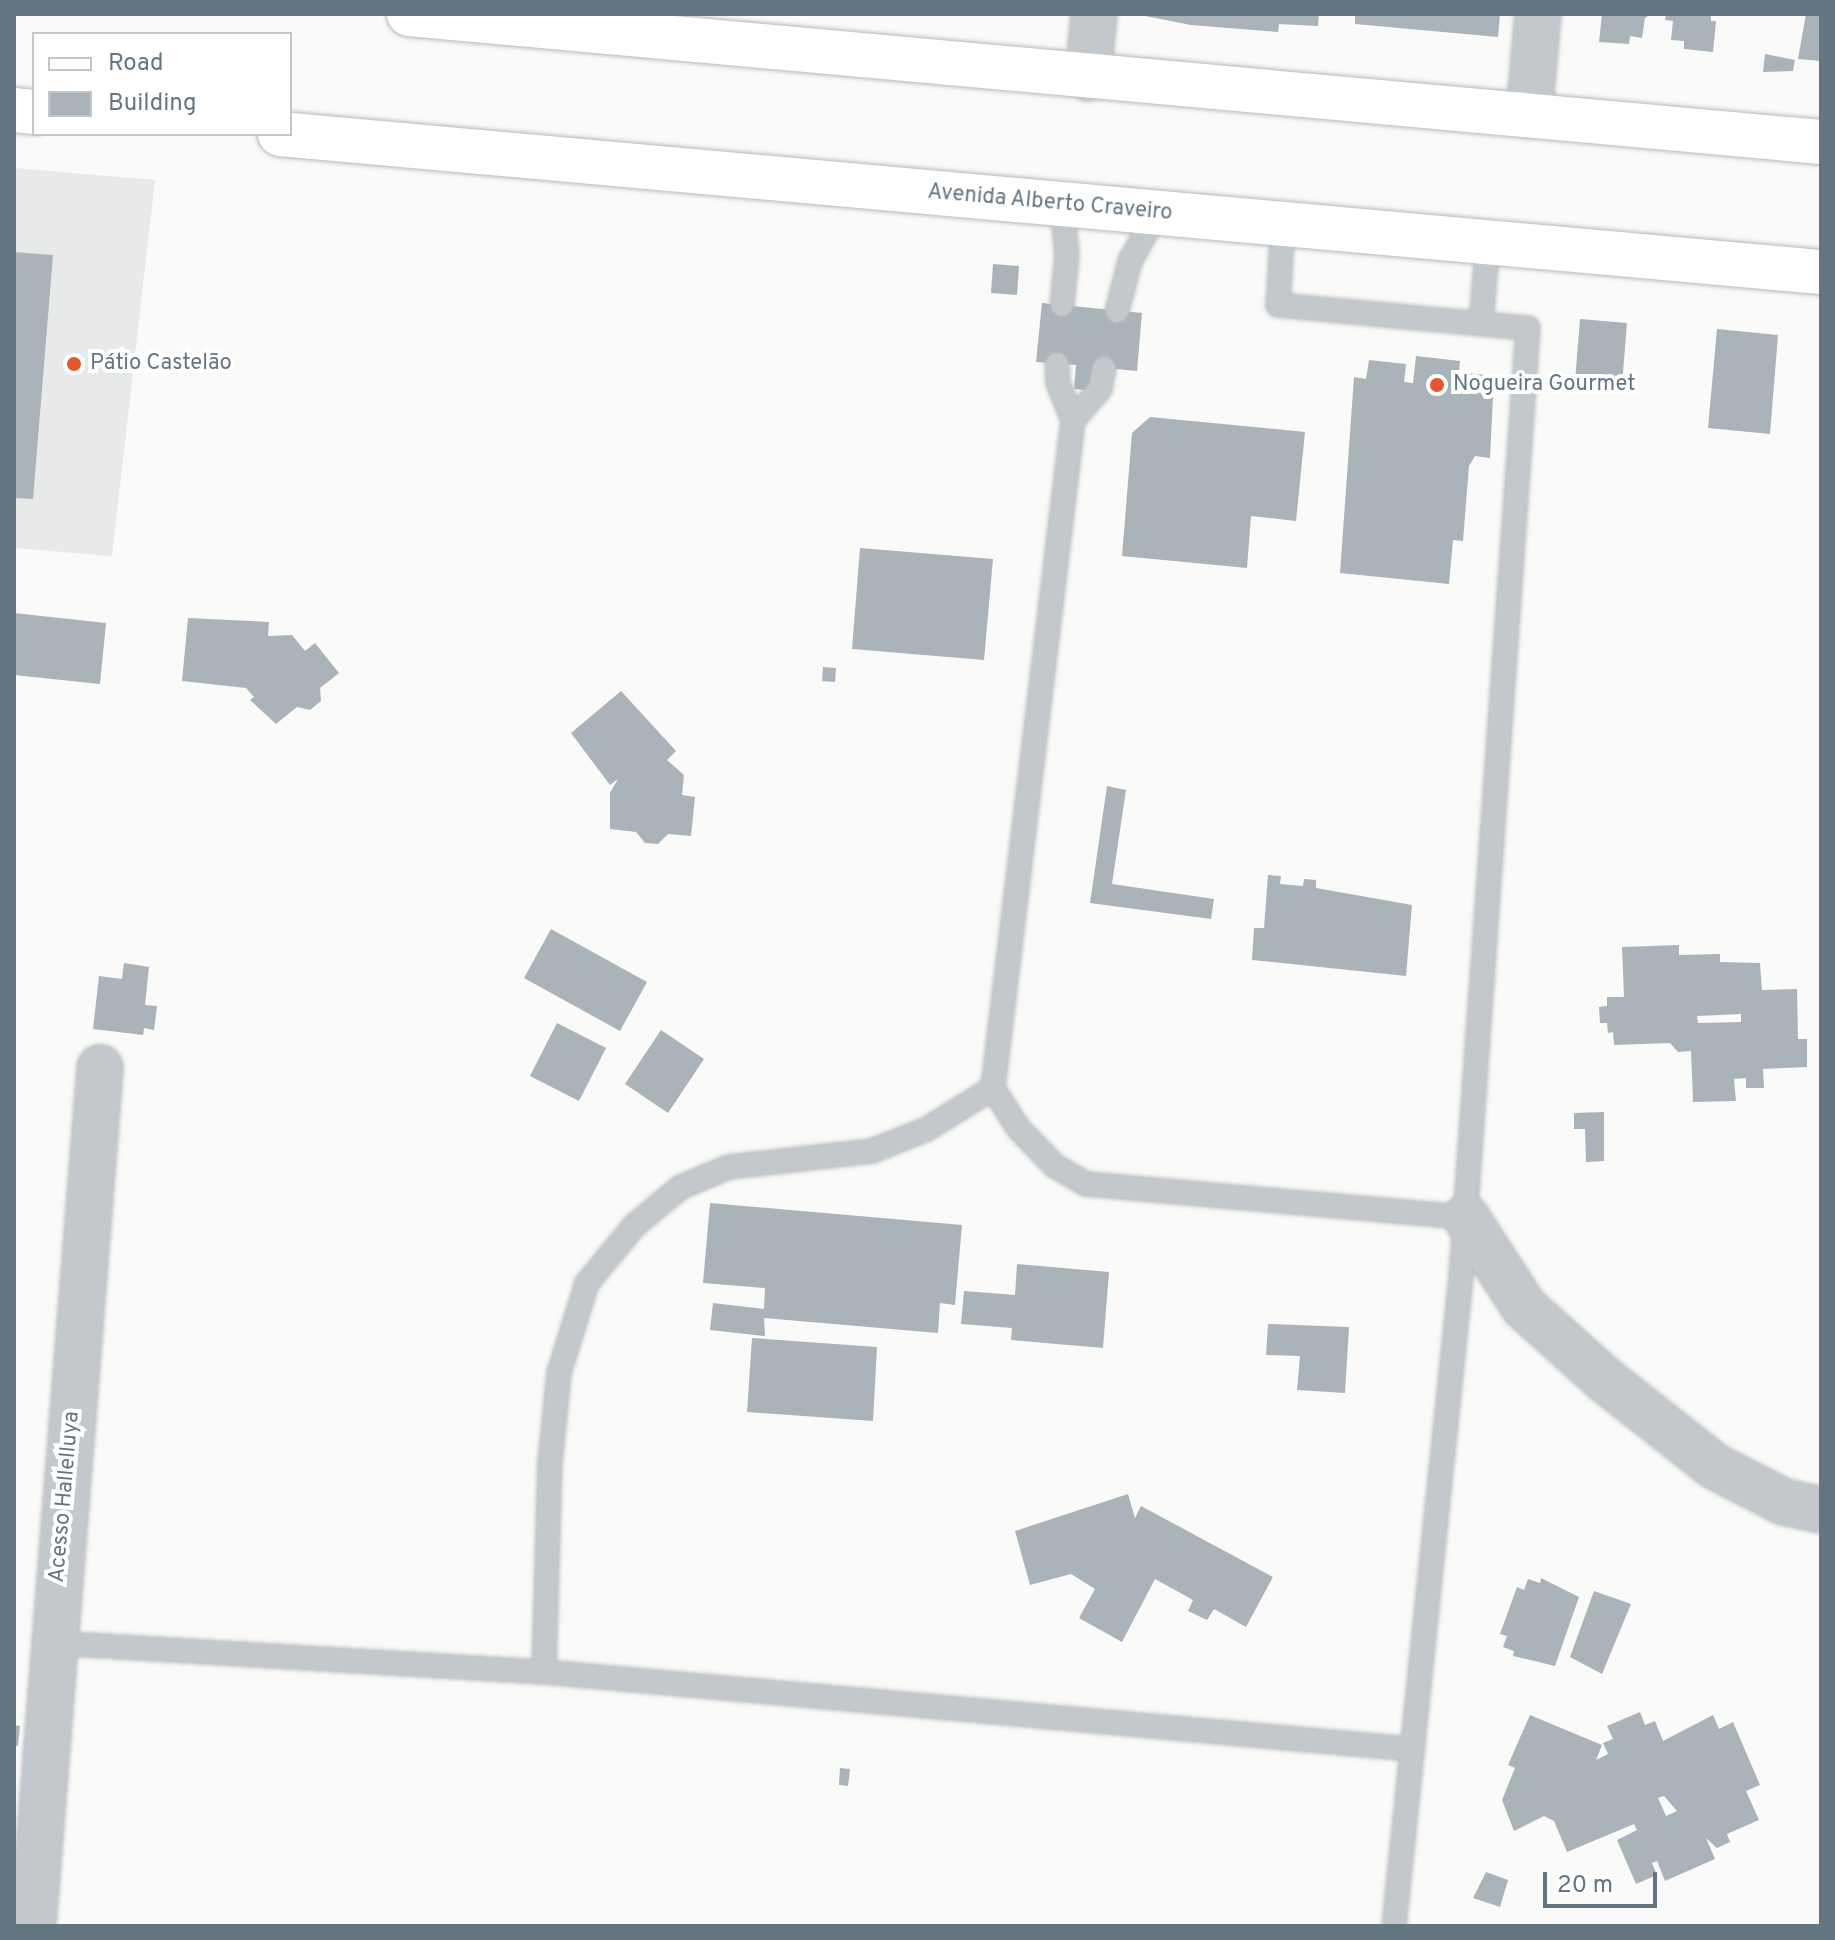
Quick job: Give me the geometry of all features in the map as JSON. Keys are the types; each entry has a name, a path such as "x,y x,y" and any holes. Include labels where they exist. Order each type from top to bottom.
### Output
{"main road":[{"path":"409,14 466,16 1088,78 1821,142"},
{"name":"Avenida Alberto Craveiro","path":"292,135 1821,272"}],"street":[{"path":"1088,78 1094,14"},
{"path":"1529,116 1538,14"},
{"name":"Acesso Hallelluya","path":"33,1926 100,1068"},
{"path":"1466,1217 1524,1307 1604,1379 1714,1466 1784,1502 1821,1510"}],"lane":[{"path":"1062,204 1067,255 1062,305"},
{"path":"1117,311 1130,261 1157,213"},
{"path":"1283,224 1278,305 1528,328 1466,1217 1394,1926"},
{"path":"1481,323 1488,242"},
{"path":"1057,364 1058,383 1073,420 993,1088 1018,1128 1055,1166 1086,1184 1466,1217"},
{"path":"1073,420 1100,389 1104,368"},
{"path":"544,1672 550,1463 559,1373 587,1283 635,1225 681,1187 729,1167 872,1151 927,1129 993,1088"},
{"path":"54,1643 544,1672 1411,1749"}],"shaded area":[{"name":"Pátio Castelão","path":"14,168 155,180 112,556 14,548"}],"building":[{"path":"1135,14 1319,14 1318,26 1279,24 1278,32 1191,25"},
{"path":"1355,14 1500,14 1498,37 1355,24"},
{"path":"1602,14 1651,14 1645,18 1642,38 1630,36 1629,44 1599,42"},
{"path":"1666,14 1711,14 1711,21 1716,21 1713,52 1684,49 1684,41 1671,40 1673,21 1665,20"},
{"path":"1806,14 1821,14 1821,61 1798,59"},
{"path":"1765,54 1795,60 1793,71 1763,72"},
{"path":"14,252 53,255 33,499 14,498"},
{"path":"993,264 1019,266 1017,295 991,293"},
{"path":"1042,303 1142,313 1137,371 1096,367 1094,391 1074,389 1076,365 1036,362"},
{"path":"1580,319 1627,323 1622,385 1575,381"},
{"path":"1717,329 1778,335 1770,434 1708,428"},
{"path":"1416,356 1460,361 1459,372 1494,376 1490,458 1475,456 1469,466 1463,541 1453,540 1449,584 1340,573 1354,377 1366,379 1369,360 1406,364 1404,382 1413,383"},
{"path":"1150,417 1305,432 1296,521 1251,516 1247,568 1122,556 1132,433"},
{"path":"860,548 993,559 984,660 852,649"},
{"path":"14,613 106,623 100,684 14,675"},
{"path":"188,618 269,622 268,636 292,635 305,651 315,643 339,673 320,688 321,701 310,710 297,707 276,724 250,700 254,697 246,688 182,681"},
{"path":"823,667 836,668 835,682 822,681"},
{"path":"621,691 676,751 667,760 684,775 682,795 695,797 691,836 668,834 658,844 645,843 636,832 610,829 610,793 618,779 610,785 571,733"},
{"path":"1107,786 1126,790 1112,884 1214,899 1211,919 1090,903"},
{"path":"1268,875 1281,876 1280,884 1303,886 1304,879 1316,880 1316,888 1412,905 1406,976 1252,960 1254,928 1264,928"},
{"path":"551,929 647,982 620,1031 524,978"},
{"path":"1679,945 1679,955 1720,954 1720,962 1760,963 1762,990 1797,989 1798,1039 1807,1039 1807,1067 1763,1069 1764,1088 1746,1088 1746,1078 1734,1079 1736,1101 1693,1102 1691,1051 1678,1052 1670,1043 1614,1045 1613,1032 1608,1033 1607,1023 1600,1023 1599,1007 1607,1006 1607,997 1624,997 1622,947","holes":["1741,1014 1741,1022 1698,1023 1697,1016"]},
{"path":"124,963 149,967 145,1005 157,1006 154,1030 144,1028 143,1035 93,1029 99,976 122,979"},
{"path":"557,1023 606,1048 579,1101 530,1076"},
{"path":"661,1030 704,1059 668,1113 625,1084"},
{"path":"1604,1112 1604,1161 1586,1162 1585,1129 1574,1129 1574,1113"},
{"path":"710,1203 962,1225 955,1305 940,1303 938,1333 764,1318 765,1336 710,1330 713,1303 764,1309 765,1288 703,1283"},
{"path":"1017,1264 1109,1272 1103,1348 1011,1340 1012,1328 961,1324 964,1291 1015,1295"},
{"path":"1268,1324 1349,1327 1345,1393 1297,1390 1300,1356 1266,1355"},
{"path":"752,1338 877,1347 873,1421 747,1412"},
{"path":"1128,1494 1135,1518 1141,1506 1273,1577 1246,1627 1214,1609 1207,1620 1188,1611 1193,1600 1155,1579 1122,1642 1079,1618 1095,1589 1071,1574 1030,1585 1015,1531"},
{"path":"1541,1578 1579,1597 1555,1666 1513,1656 1514,1651 1503,1647 1507,1636 1500,1634 1517,1587 1524,1590 1528,1579 1540,1583"},
{"path":"1594,1591 1631,1604 1602,1674 1570,1657"},
{"path":"1640,1712 1645,1725 1655,1721 1663,1741 1713,1715 1719,1729 1733,1722 1760,1785 1746,1791 1759,1820 1727,1834 1730,1842 1717,1848 1706,1838 1715,1859 1665,1881 1657,1861 1652,1863 1657,1875 1636,1884 1617,1840 1637,1830 1634,1824 1567,1852 1554,1821 1544,1816 1514,1831 1502,1800 1515,1768 1508,1765 1530,1715 1602,1745 1596,1760 1608,1754 1603,1743 1613,1739 1607,1726","holes":["1664,1796 1677,1811 1666,1816 1658,1798"]},
{"path":"14,1725 20,1726 18,1746 14,1745"},
{"path":"840,1768 850,1769 848,1786 839,1785"},
{"path":"1486,1872 1508,1880 1500,1907 1473,1898"}],"place":[{"name":"Pátio Castelão","path":"74,364"},
{"name":"Nogueira Gourmet","path":"1437,385"}]}
